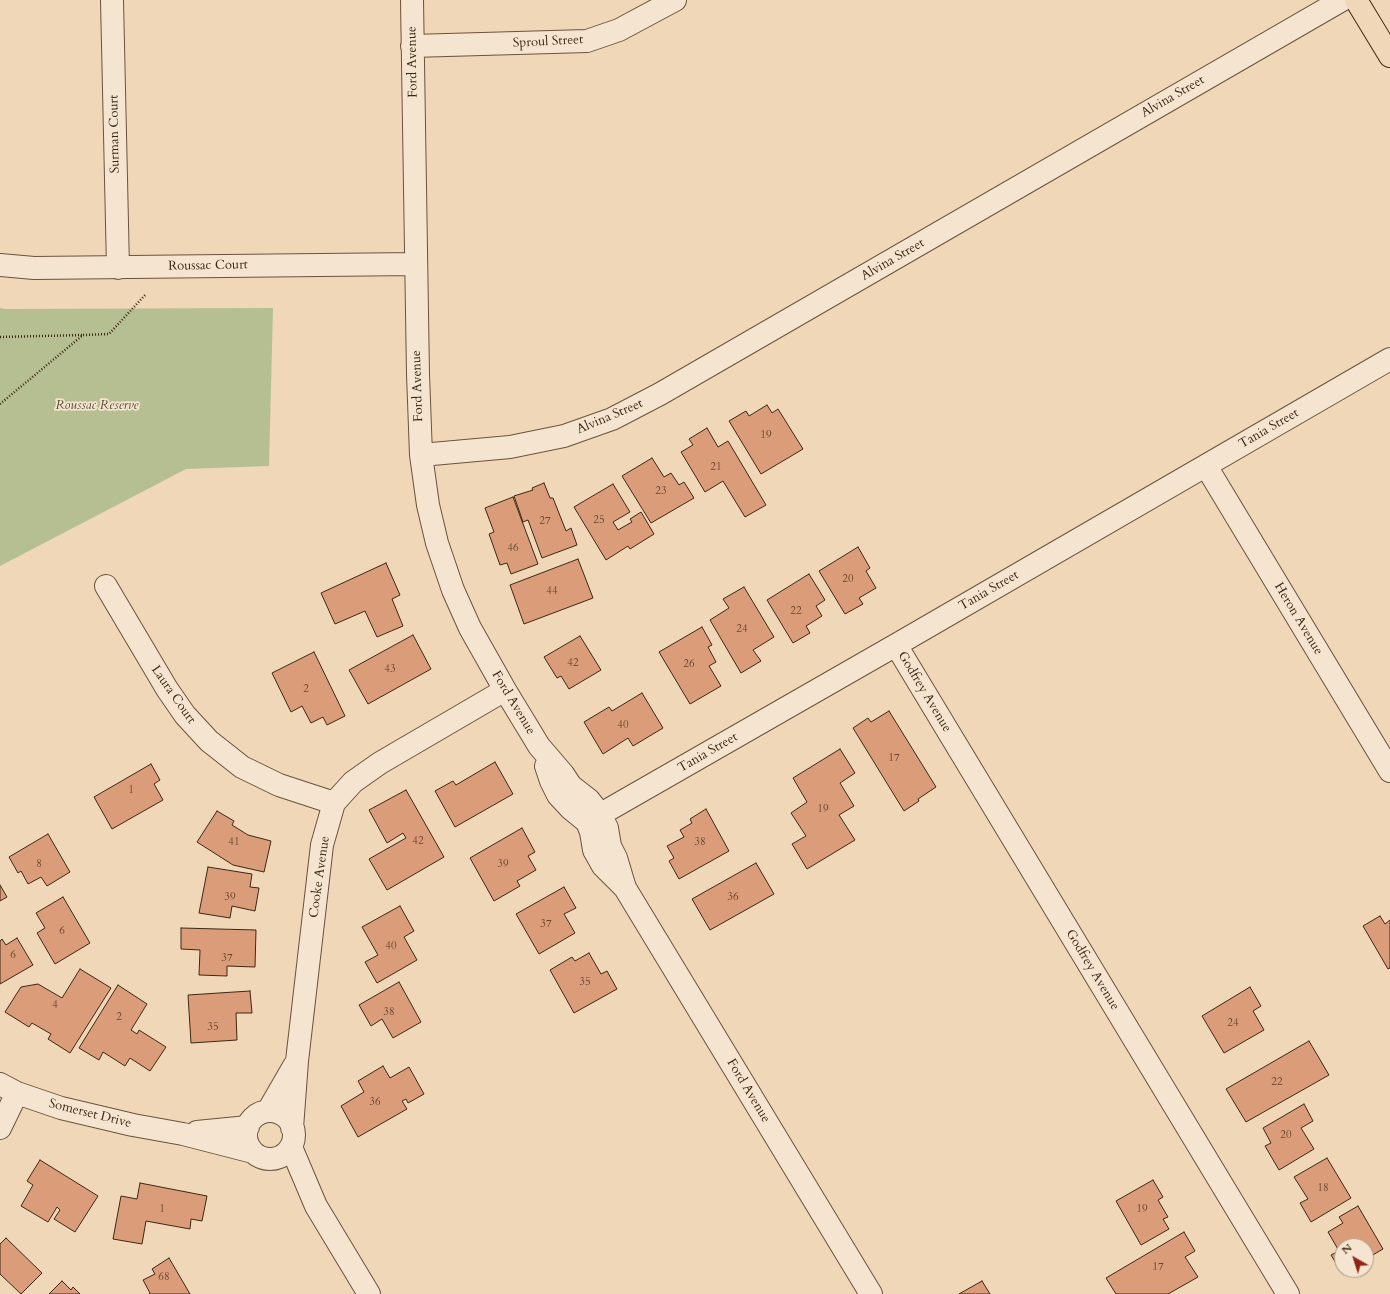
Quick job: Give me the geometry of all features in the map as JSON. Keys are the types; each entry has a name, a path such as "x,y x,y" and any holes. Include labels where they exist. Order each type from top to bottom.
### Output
{"main road":[{"path":"1356,0 1390,56"}],"street":[{"name":"Surman Court","path":"112,0 118,268"},
{"name":"Ford Avenue","path":"412,0 418,374 421,455 428,505 437,543 453,590 470,628 539,746 551,781 558,794 571,809 593,818 590,832 594,850 603,866 625,888 871,1294"},
{"name":"Sproul Street","path":"412,46 587,41 619,30 675,0"},
{"name":"Alvina Street","path":"421,455 510,447 564,436 612,419 660,394 1342,0"},
{"name":"Roussac Court","path":"0,265 34,268 118,268 416,264"},
{"name":"Tania Street","path":"593,818 896,645 1390,359"},
{"name":"Heron Avenue","path":"1206,466 1390,771"},
{"name":"Laura Court","path":"106,586 170,694 185,716 209,741 242,767 278,784 334,803"},
{"name":"Godfrey Avenue","path":"896,645 1288,1294"},
{"name":"Cooke Avenue","path":"286,1144 322,845 334,803 353,782 380,763 505,690"},
{"name":"Cooke Avenue","path":"268,1111 297,1061"},
{"path":"0,1128 8,1088"},
{"name":"Somerset Drive","path":"8,1088 61,1108 133,1125 184,1134 253,1152"},
{"path":"286,1144 266,1159 259,1156 253,1152 246,1140 248,1127 256,1116 268,1111 276,1112 289,1120 286,1144 316,1206 369,1294"},
{"name":"Somerset Drive","path":"184,1134 248,1127"}],"path":[{"path":"0,337 110,334 146,294"},
{"path":"0,404 83,335"}],"green space":[{"name":"Roussac Reserve","path":"0,308 273,308 269,466 186,469 0,566"}],"building":[{"path":"767,405 772,413 778,409 803,449 761,474 729,421 746,411 749,416"},
{"path":"707,428 718,447 728,441 766,505 745,517 723,481 705,492 681,452 693,445 689,439"},
{"path":"652,458 664,477 671,473 679,485 684,482 694,498 651,523 622,476"},
{"path":"544,483 550,498 553,498 566,531 571,528 577,545 542,558 528,520 523,522 514,496 533,490 532,488"},
{"path":"613,484 630,512 613,522 618,530 632,522 630,519 641,512 654,534 630,549 628,546 606,560 574,507"},
{"path":"513,497 538,564 511,574 507,563 500,565 489,534 494,532 485,508"},
{"path":"858,547 870,568 866,571 876,588 859,598 863,604 845,614 819,571"},
{"path":"578,559 593,598 524,624 510,585"},
{"path":"386,563 400,595 392,599 403,626 377,637 365,611 335,624 321,593"},
{"path":"809,574 825,600 816,606 822,616 806,626 810,633 793,643 767,600"},
{"path":"744,587 774,637 753,650 761,661 741,673 710,620 729,608 723,599"},
{"path":"702,627 712,645 708,647 716,662 709,666 721,686 690,704 659,652"},
{"path":"413,635 431,669 368,704 349,670"},
{"path":"580,636 601,670 569,689 561,676 557,678 544,657"},
{"path":"314,652 345,716 327,725 323,717 311,723 302,706 291,712 272,673"},
{"path":"642,693 663,728 633,746 628,738 603,754 584,722 609,707 612,711"},
{"path":"889,711 936,787 904,811 853,728 868,718 871,722"},
{"path":"840,749 855,773 840,783 854,806 839,815 855,840 807,869 792,844 806,836 791,813 807,802 793,778"},
{"path":"495,762 513,794 455,827 435,791 453,781 456,785"},
{"path":"151,764 160,780 154,784 163,800 112,829 94,797"},
{"path":"406,790 444,857 387,890 369,859 406,838 403,833 387,843 369,810"},
{"path":"706,809 729,851 679,879 669,861 674,858 667,846 684,837 680,830 692,823 690,819"},
{"path":"217,811 234,821 232,825 248,835 271,841 264,872 233,865 197,842"},
{"path":"522,828 535,852 528,856 536,870 517,881 520,886 494,901 470,858"},
{"path":"48,834 70,872 47,886 41,877 28,884 21,871 18,873 9,857"},
{"path":"756,863 774,894 710,930 692,899"},
{"path":"208,867 252,874 250,887 259,888 255,911 232,906 230,918 199,913"},
{"path":"0,885 7,897 0,901"},
{"path":"564,887 576,908 564,914 575,933 539,954 516,914"},
{"path":"63,897 90,943 55,964 37,933 45,928 36,913"},
{"path":"400,906 414,931 404,937 417,960 377,983 365,962 378,955 362,927"},
{"path":"1380,916 1385,924 1390,920 1390,968 1388,969 1363,926"},
{"path":"181,928 256,930 255,967 227,966 227,976 199,975 200,950 181,949"},
{"path":"17,938 33,965 0,984 0,941 2,939 6,945"},
{"path":"589,953 601,974 607,971 617,989 574,1013 550,970 572,957 575,961"},
{"path":"80,969 111,988 70,1053 48,1039 51,1034 32,1023 29,1027 5,1012 21,987 38,984 62,998"},
{"path":"399,982 421,1022 393,1038 382,1019 371,1026 359,1005"},
{"path":"118,985 147,1004 131,1030 137,1034 139,1030 166,1047 150,1071 130,1058 125,1066 103,1052 99,1060 79,1048"},
{"path":"1250,987 1261,1006 1253,1011 1264,1030 1224,1053 1202,1016"},
{"path":"250,991 252,1013 236,1013 237,1040 191,1043 188,995"},
{"path":"1309,1041 1329,1075 1246,1122 1226,1089"},
{"path":"383,1066 390,1078 409,1067 424,1094 408,1103 406,1099 402,1101 407,1109 358,1137 341,1106 364,1092 358,1081"},
{"path":"1304,1104 1313,1121 1301,1128 1314,1149 1279,1170 1265,1146 1271,1143 1263,1128"},
{"path":"1327,1158 1351,1198 1311,1222 1300,1203 1308,1199 1294,1177"},
{"path":"40,1160 98,1196 75,1232 54,1219 60,1210 57,1207 48,1222 21,1206 33,1185 27,1181"},
{"path":"1153,1180 1163,1197 1158,1200 1168,1217 1163,1219 1169,1229 1141,1245 1116,1201"},
{"path":"140,1183 207,1196 202,1221 191,1219 190,1229 146,1221 142,1244 113,1239 121,1196 137,1199"},
{"path":"1358,1206 1383,1249 1374,1254 1374,1238 1334,1238 1334,1242 1328,1232 1343,1223 1339,1217"},
{"path":"1184,1232 1195,1251 1185,1257 1198,1277 1168,1294 1116,1294 1106,1278"},
{"path":"6,1238 42,1273 21,1294 0,1274 0,1244"},
{"path":"169,1258 190,1294 149,1294 150,1293 143,1280 155,1274 152,1269"},
{"path":"62,1281 71,1290 73,1287 80,1294 49,1294"},
{"path":"982,1281 990,1294 959,1294"}]}
